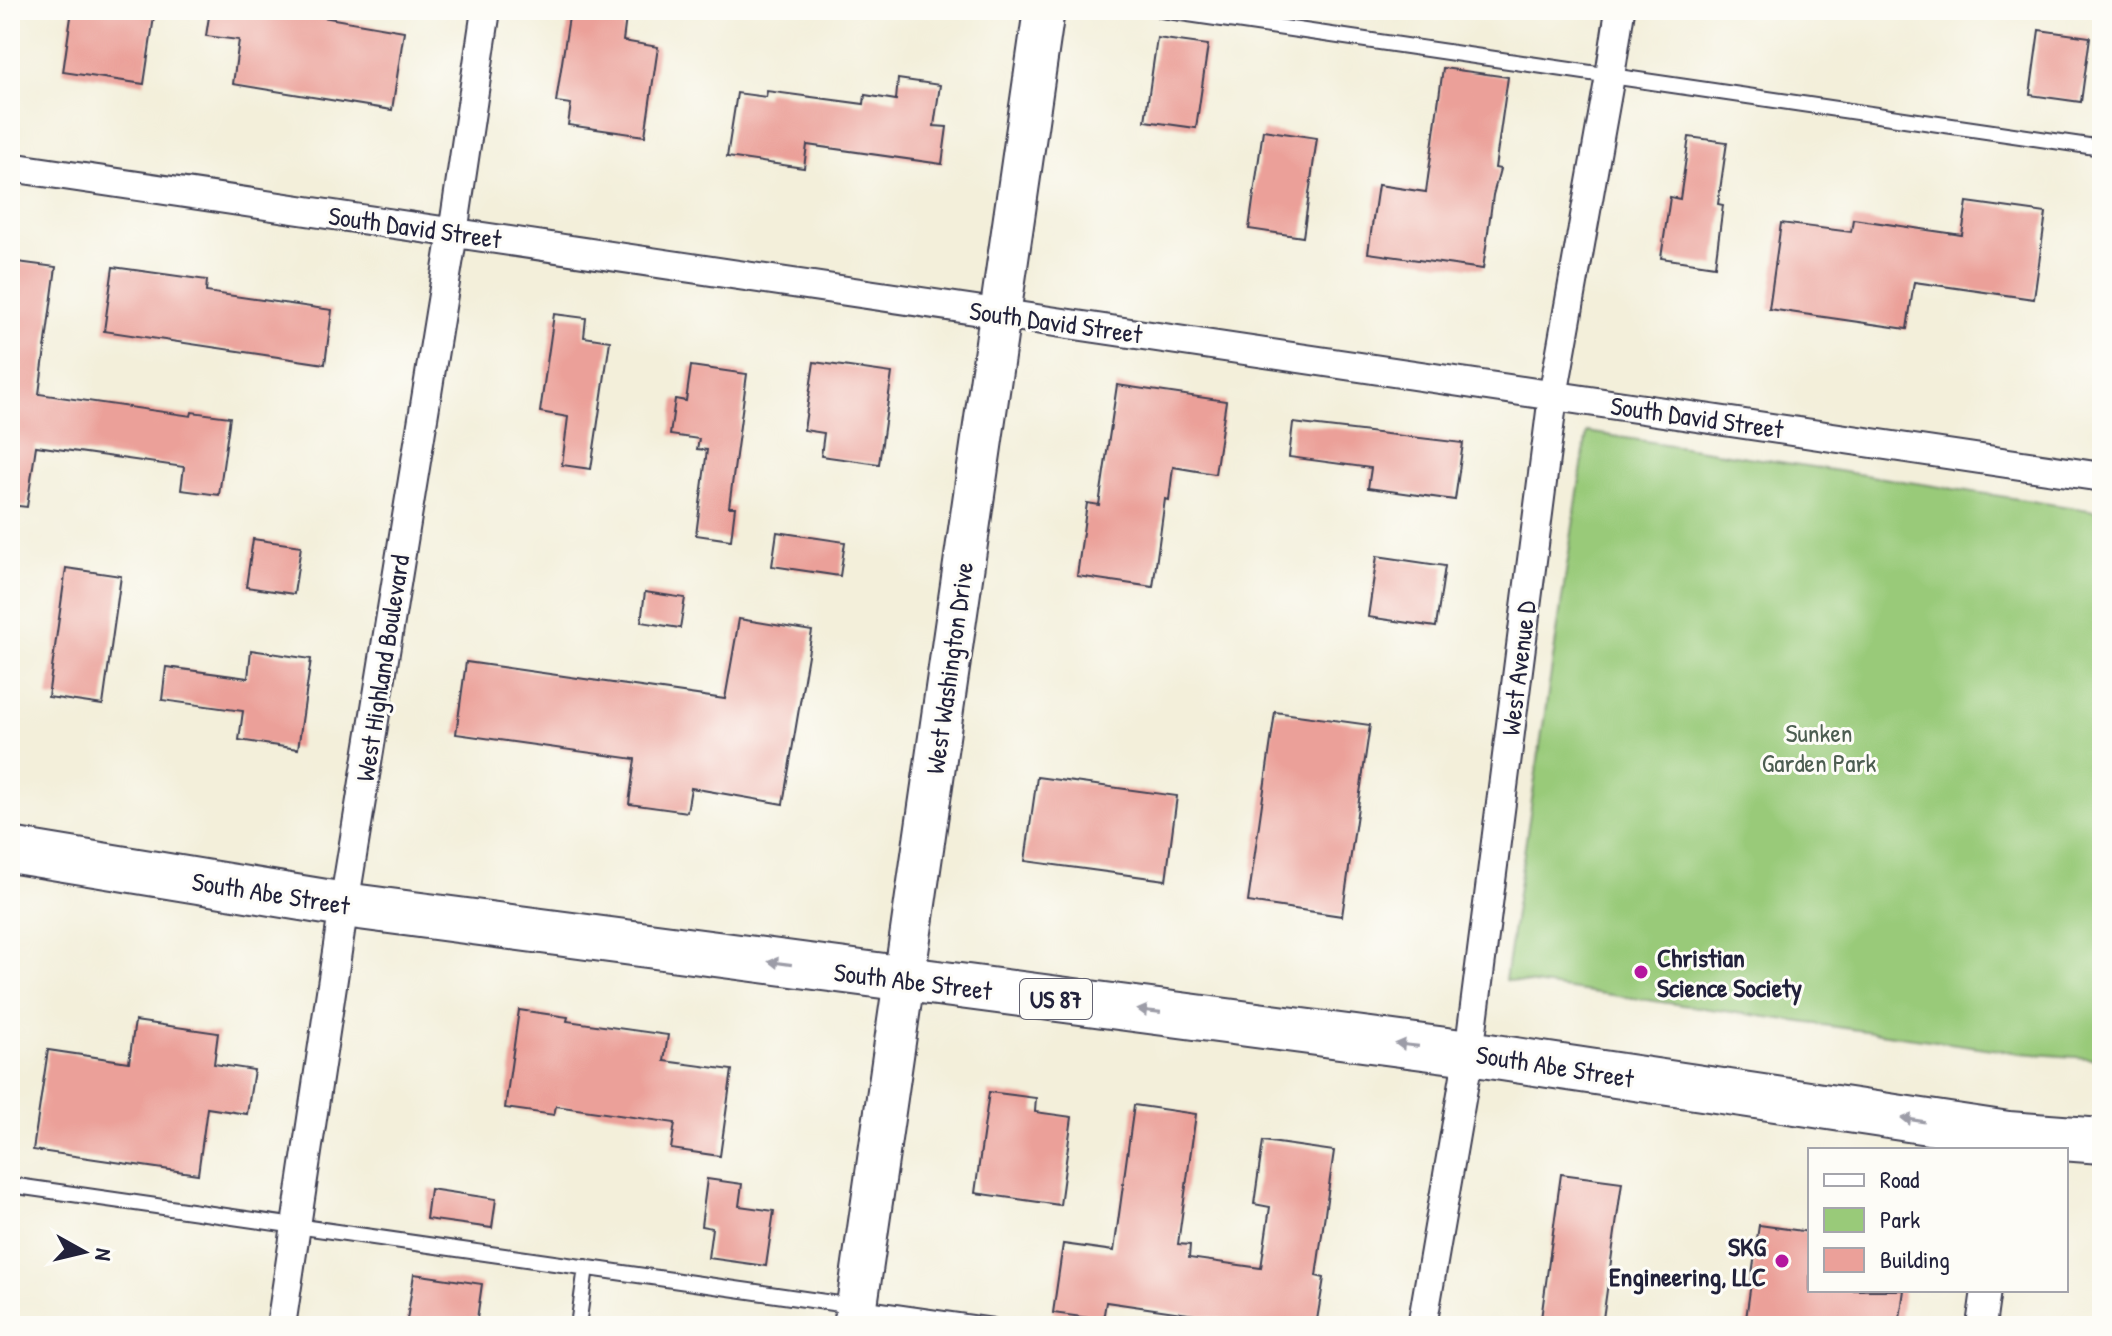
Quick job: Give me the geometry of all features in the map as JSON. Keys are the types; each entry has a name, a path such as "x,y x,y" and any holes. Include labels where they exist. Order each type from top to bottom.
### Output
{"main road":[{"name":"South Abe Street","path":"10,850 344,905 1469,1053 2007,1142 2102,1141"}],"street":[{"name":"West Highland Boulevard","path":"281,1326 344,905 486,10"},
{"name":"West Washington Drive","path":"855,1316 1044,10"},
{"name":"West Avenue D","path":"1422,1326 1469,1053 1553,396 1620,10"},
{"name":"South David Street","path":"10,167 2102,477"},
{"path":"1981,1326 1986,1292"}],"lane":[{"path":"1161,10 2102,148"},
{"path":"10,1185 586,1267 855,1316 993,1326"},
{"path":"578,1326 586,1267"}],"green space":[{"name":"Sunken Garden Park","path":"1587,432 2102,512 2102,1059 2020,1053 1505,980"}],"building":[{"path":"72,10 155,10 144,84 63,72"},
{"path":"210,10 306,10 305,14 404,31 392,110 233,84 239,40 206,36"},
{"path":"570,10 627,10 623,41 658,47 645,136 568,125 571,104 556,102"},
{"path":"2039,30 2090,37 2081,102 2030,95"},
{"path":"1157,38 1208,45 1196,128 1145,121"},
{"path":"1443,68 1508,77 1495,168 1500,169 1493,195 1483,269 1368,253 1378,185 1426,192"},
{"path":"898,79 940,85 934,126 947,127 942,164 807,145 804,168 727,157 737,93 766,97 767,91 864,104 865,95 896,100"},
{"path":"1263,130 1317,138 1303,237 1249,229"},
{"path":"1689,137 1727,142 1718,204 1723,205 1715,266 1661,258 1670,197 1680,199"},
{"path":"1967,202 2046,213 2034,299 1914,282 1907,329 1769,309 1781,223 1851,232 1853,219 1962,235"},
{"path":"10,261 56,267 39,394 191,416 192,412 230,417 219,495 181,490 184,467 36,446 27,507 10,505"},
{"path":"113,267 207,280 206,292 332,310 325,364 104,331"},
{"path":"554,314 586,318 584,337 610,341 591,469 562,465 568,417 540,412"},
{"path":"814,362 892,373 879,464 821,456 824,433 804,430"},
{"path":"691,366 747,374 729,507 735,507 731,540 696,535 707,450 697,449 699,439 670,435 675,399 686,401"},
{"path":"1117,385 1226,401 1215,474 1173,467 1169,500 1165,499 1153,587 1077,576 1087,503 1099,505"},
{"path":"1293,423 1463,443 1455,500 1368,488 1371,468 1289,457"},
{"path":"777,532 845,542 840,576 772,566"},
{"path":"253,539 301,546 294,594 246,587"},
{"path":"1377,556 1445,566 1436,627 1368,617"},
{"path":"66,568 121,576 103,705 48,697"},
{"path":"645,592 685,598 680,628 641,622"},
{"path":"739,619 812,631 783,804 691,788 687,812 629,804 635,759 456,734 466,662 725,699"},
{"path":"251,650 311,659 298,749 239,740 243,711 162,700 166,667 248,678"},
{"path":"1275,712 1370,725 1342,916 1248,902"},
{"path":"1037,777 1177,796 1166,880 1025,861"},
{"path":"519,1010 568,1017 567,1021 668,1035 664,1061 732,1070 720,1156 671,1149 675,1123 556,1106 554,1115 505,1108"},
{"path":"135,1021 218,1033 214,1064 254,1070 247,1114 207,1108 198,1174 33,1150 48,1050 129,1062"},
{"path":"989,1092 1036,1098 1035,1112 1072,1117 1060,1205 975,1193"},
{"path":"1134,1105 1196,1114 1178,1244 1190,1245 1189,1258 1261,1268 1270,1207 1254,1204 1263,1141 1334,1151 1316,1276 1324,1278 1316,1326 1229,1326 1230,1320 1106,1302 1103,1320 1053,1313 1063,1244 1114,1251"},
{"path":"1561,1174 1622,1182 1602,1326 1540,1326"},
{"path":"707,1179 742,1184 739,1206 774,1211 766,1266 708,1258 712,1228 701,1226"},
{"path":"430,1189 496,1199 492,1228 426,1219"},
{"name":"SKG Engineering, LLC","path":"1759,1225 1808,1232 1808,1292 1904,1292 1899,1326 1745,1326"},
{"path":"414,1274 482,1284 476,1326 406,1326"}],"place":[{"name":"Christian Science Society","path":"1641,972"},
{"name":"SKG Engineering, LLC","path":"1782,1261"}]}
